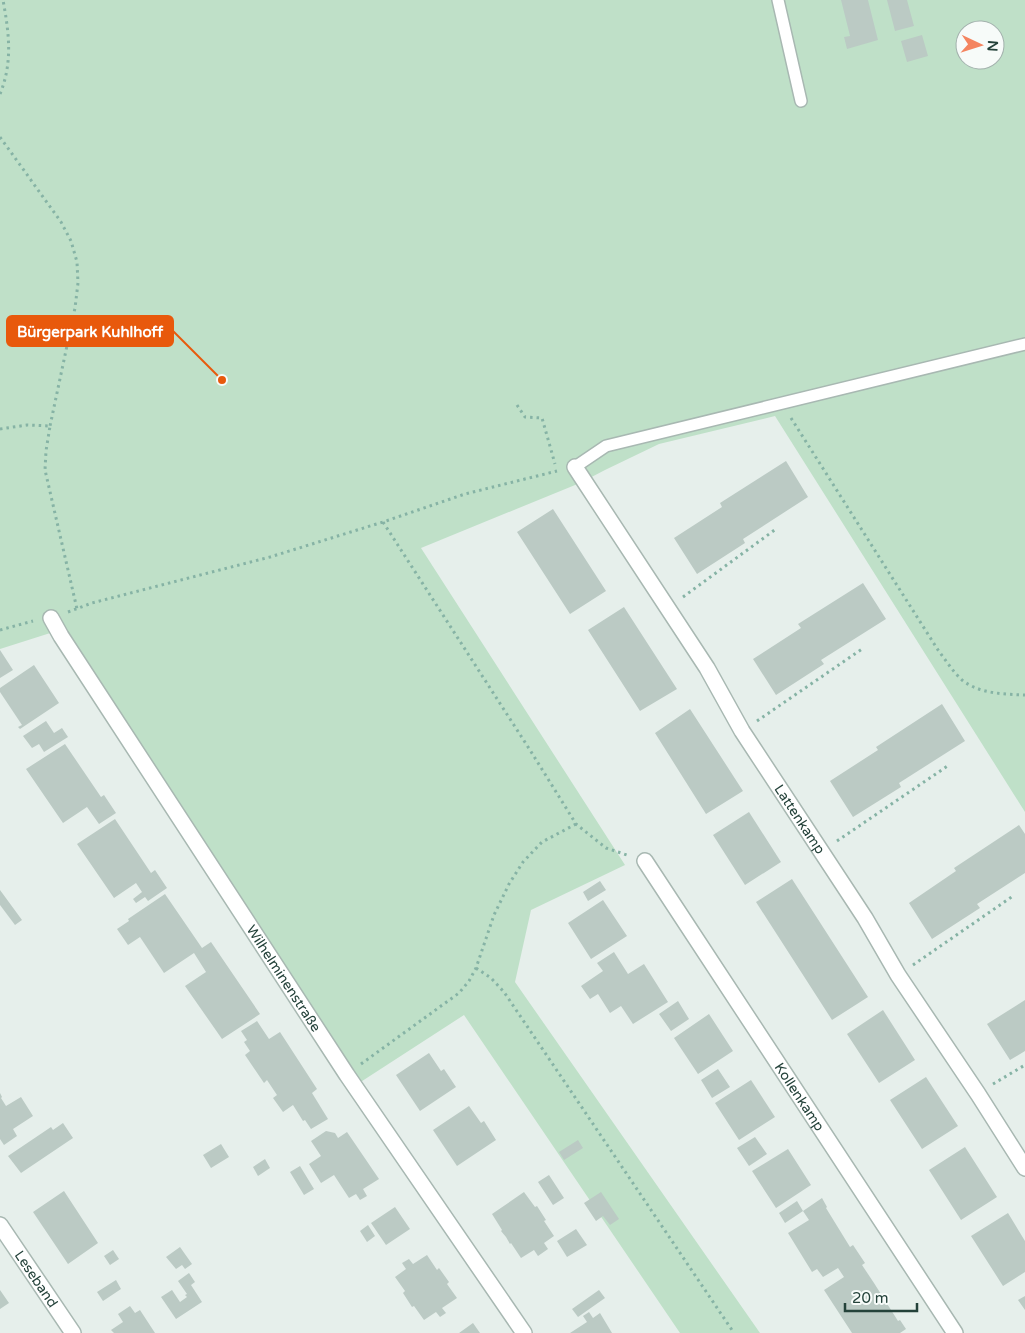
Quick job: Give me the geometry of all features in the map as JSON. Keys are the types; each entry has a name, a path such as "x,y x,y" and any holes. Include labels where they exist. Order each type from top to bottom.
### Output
{"street":[{"name":"Lattenkamp","path":"575,468 707,668 742,731 865,918 898,975 1025,1168"},
{"name":"Wilhelminenstraße","path":"51,618 347,1075 524,1333"},
{"name":"Kollenkamp","path":"645,861 955,1333"},
{"name":"Leseband","path":"0,1226 73,1333"}],"lane":[{"path":"778,0 802,101"},
{"path":"575,468 606,446 1025,344"}],"path":[{"path":"0,94 9,60 8,28 3,0"},
{"path":"0,137 61,222 77,262 78,283 75,308 50,426 45,470 77,609"},
{"path":"781,402 938,650 961,679 975,688 994,693 1025,695"},
{"path":"51,618 92,603 270,557 465,494 558,471 542,418 526,417 517,404"},
{"path":"0,429 27,425 50,426"},
{"path":"383,522 576,824 606,848 645,861"},
{"path":"668,608 776,528"},
{"path":"0,630 30,622"},
{"path":"742,731 862,649"},
{"path":"822,852 948,765"},
{"path":"347,1075 459,993 469,981 476,968 494,915 509,884 523,862 542,842 576,824"},
{"path":"898,975 1013,896"},
{"path":"476,968 491,978 504,992 734,1333"},
{"path":"978,1094 1025,1065"}],"green space":[{"path":"0,0 1025,0 1025,812 775,416 659,444 580,483 421,548 625,865 531,910 515,982 760,1333 680,1333 464,1015 356,1085 66,628 0,649"}],"building":[{"path":"841,0 868,0 878,40 847,49 844,37 850,36"},
{"path":"887,0 907,0 914,26 895,31"},
{"path":"922,35 928,56 907,62 901,41"},
{"path":"786,461 808,497 743,539 745,543 697,574 674,538 722,507 720,503"},
{"path":"553,509 606,591 570,614 517,532"},
{"path":"863,583 886,619 821,660 824,664 776,695 753,659 801,628 798,624"},
{"path":"624,607 677,689 640,711 588,630"},
{"path":"0,650 13,670 0,678"},
{"path":"34,665 59,703 20,729 18,727 22,725 0,692 0,688"},
{"path":"942,704 965,741 899,783 901,787 853,817 830,781 878,750 876,747"},
{"path":"690,709 743,791 706,814 655,733"},
{"path":"46,721 54,733 62,728 68,737 44,752 39,744 32,748 23,736"},
{"path":"65,744 101,797 104,795 116,813 99,824 87,807 63,823 26,769"},
{"path":"749,812 781,862 745,885 713,835"},
{"path":"115,819 151,873 155,870 167,888 148,901 145,897 136,903 133,899 142,892 136,883 114,898 77,844"},
{"path":"1019,825 1025,834 1025,873 977,904 980,908 932,939 909,903 956,871 954,868"},
{"path":"792,879 868,997 832,1020 756,902"},
{"path":"600,881 606,890 588,901 583,892"},
{"path":"0,890 22,920 15,925 0,905"},
{"path":"165,894 202,948 211,942 260,1014 222,1039 185,986 206,972 194,953 164,973 140,937 128,945 117,929 129,921 128,919"},
{"path":"603,900 627,936 591,959 568,923"},
{"path":"614,952 628,974 644,964 668,1002 633,1024 621,1006 610,1013 598,994 590,999 581,986 603,971 597,963"},
{"path":"1025,1000 1025,1051 1010,1060 987,1024"},
{"path":"678,1001 689,1019 671,1031 659,1014"},
{"path":"883,1010 915,1060 879,1083 847,1034"},
{"path":"709,1014 733,1051 698,1074 674,1038"},
{"path":"257,1021 269,1039 280,1032 317,1089 312,1093 328,1119 311,1129 305,1120 303,1121 293,1105 283,1112 273,1098 277,1095 267,1080 264,1083 245,1055 250,1051 244,1042 247,1040 241,1031"},
{"path":"429,1053 441,1071 444,1069 456,1087 420,1111 396,1075"},
{"path":"718,1069 730,1087 712,1098 701,1080"},
{"path":"926,1077 958,1126 922,1149 890,1100"},
{"path":"751,1080 775,1117 739,1140 715,1103"},
{"path":"0,1093 6,1106 21,1097 33,1116 13,1129 17,1136 4,1145 0,1139"},
{"path":"469,1106 481,1123 484,1121 496,1140 457,1166 433,1130"},
{"path":"63,1123 73,1138 21,1173 8,1156 51,1127 53,1130"},
{"path":"326,1131 335,1133 338,1138 347,1132 379,1179 363,1189 367,1196 360,1200 356,1194 349,1198 334,1175 321,1183 309,1164 321,1156 311,1141"},
{"path":"755,1137 767,1154 749,1166 737,1148"},
{"path":"578,1140 583,1148 564,1160 559,1152"},
{"path":"221,1144 229,1157 211,1168 203,1155"},
{"path":"965,1147 997,1197 961,1220 929,1170"},
{"path":"788,1149 811,1185 776,1208 752,1171"},
{"path":"265,1159 270,1168 258,1176 253,1167"},
{"path":"300,1166 314,1189 304,1195 290,1172"},
{"path":"549,1175 564,1198 553,1205 538,1182"},
{"path":"64,1191 98,1243 68,1264 33,1212"},
{"path":"524,1192 535,1207 537,1206 554,1236 544,1243 548,1249 538,1256 534,1250 521,1258 501,1231 492,1214"},
{"path":"601,1192 619,1219 610,1225 603,1216 596,1221 584,1203"},
{"path":"822,1198 850,1247 853,1245 865,1263 862,1265 898,1321 900,1320 906,1329 900,1333 852,1333 824,1290 844,1277 838,1268 823,1277 817,1269 812,1272 788,1233 809,1220 803,1211"},
{"path":"797,1201 803,1211 785,1223 779,1213"},
{"path":"395,1207 410,1229 386,1245 371,1223"},
{"path":"1008,1213 1025,1241 1025,1272 1003,1286 971,1236"},
{"path":"368,1225 375,1236 367,1242 360,1231"},
{"path":"576,1229 587,1245 567,1257 557,1241"},
{"path":"180,1247 192,1264 185,1269 182,1265 176,1269 166,1257"},
{"path":"113,1250 119,1259 110,1265 104,1256"},
{"path":"427,1255 437,1270 439,1268 449,1282 447,1284 457,1298 442,1308 446,1313 440,1317 436,1312 424,1320 414,1306 412,1307 403,1293 405,1291 395,1277 406,1269 402,1263 409,1259 413,1264"},
{"path":"189,1273 195,1282 191,1285 202,1302 176,1319 161,1297 172,1290 180,1302 187,1297 178,1281"},
{"path":"116,1280 121,1289 103,1301 97,1292"},
{"path":"0,1290 9,1303 0,1309"},
{"path":"599,1290 605,1298 578,1317 572,1309"},
{"path":"1025,1296 1025,1310 1018,1300"},
{"path":"130,1306 135,1313 140,1310 155,1333 114,1333 111,1330 123,1322 118,1314"},
{"path":"589,1312 593,1318 600,1313 612,1333 570,1333 587,1322 583,1316"},
{"path":"473,1323 480,1333 459,1333"}],"place":[{"name":"Bürgerpark Kuhlhoff","path":"222,380"}]}
